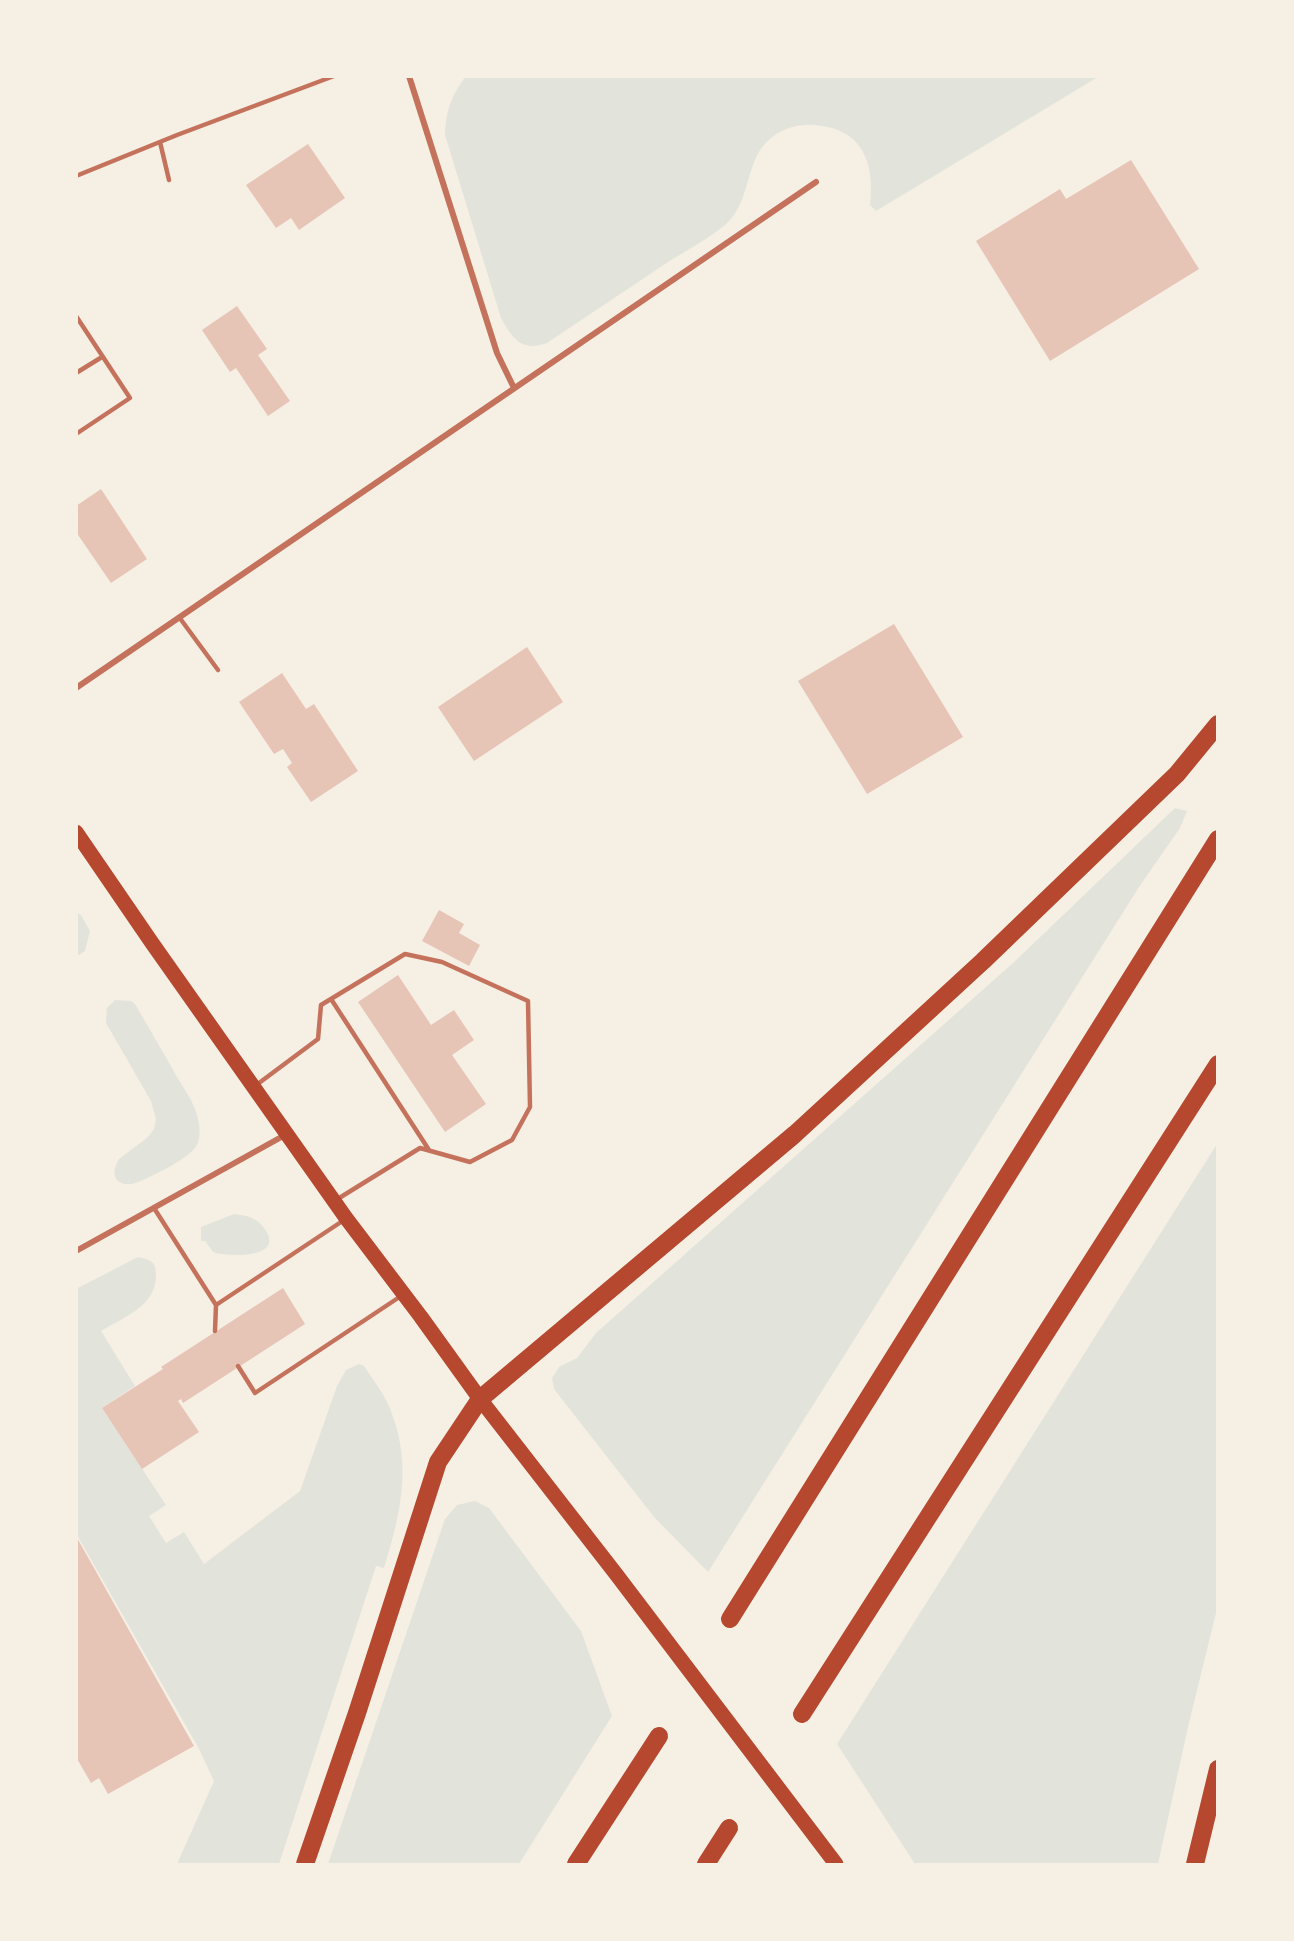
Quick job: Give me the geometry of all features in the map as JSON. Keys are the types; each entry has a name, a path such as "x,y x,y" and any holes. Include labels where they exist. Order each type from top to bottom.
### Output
{"highway":[{"path":"305,1864 361,1702 438,1462 480,1400 795,1134 982,962 1177,774 1218,724"},
{"path":"730,1619 1218,839"},
{"path":"802,1714 1218,1064"},
{"path":"576,1864 659,1736"},
{"path":"1195,1864 1218,1769"},
{"path":"706,1864 729,1828"}],"main road":[{"path":"76,832 334,1202 480,1400 836,1864"}],"street":[{"path":"410,76 498,353 514,388"},
{"path":"76,688 816,182"},
{"path":"76,1251 286,1134"}],"lane":[{"path":"76,176 334,76"},
{"path":"160,142 169,180"},
{"path":"76,316 78,324 130,398 76,434"},
{"path":"76,373 102,357"},
{"path":"179,617 218,670"},
{"path":"254,1087 318,1039 321,1005 405,954 442,962 528,1001 530,1107 512,1140 470,1162 420,1148 334,1202"},
{"path":"331,999 430,1151"},
{"path":"154,1208 216,1305 215,1331"},
{"path":"216,1305 346,1218"},
{"path":"238,1366 255,1393 404,1294"}],"shaded area":[{"path":"465,77 1098,77 876,211 870,205 871,189 867,162 862,150 854,140 844,133 814,125 786,129 762,147 756,157 740,205 725,225 547,343 531,346 524,345 514,338 501,318 445,135 450,104"},
{"path":"1175,808 1187,811 1180,828 1139,887 708,1572 654,1517 554,1389 552,1378 559,1367 577,1358 596,1333 1013,963"},
{"path":"76,913 81,915 90,931 85,951 79,955 77,955"},
{"path":"115,1000 131,1001 135,1004 191,1101 199,1127 197,1145 187,1155 156,1174 128,1184 118,1181 116,1177 116,1166 119,1159 148,1137 154,1129 156,1119 151,1101 106,1023 107,1008"},
{"path":"1217,1144 1217,1609 1158,1864 915,1864 837,1744"},
{"path":"234,1214 250,1217 260,1223 269,1240 267,1247 251,1254 229,1255 213,1252 205,1241 201,1241 201,1227"},
{"path":"138,1257 149,1260 155,1266 155,1285 151,1294 138,1309 101,1331 135,1386 102,1408 166,1505 149,1516 166,1543 184,1532 204,1564 300,1491 337,1386 346,1370 359,1364 364,1366 386,1401 398,1434 402,1472 401,1491 390,1549 384,1568 376,1566 279,1864 177,1864 214,1781 198,1747 77,1535 76,1289"},
{"path":"475,1501 489,1508 581,1631 612,1716 519,1864 328,1864 445,1519 457,1505"}],"building":[{"path":"308,144 345,198 299,230 291,218 276,228 246,185"},
{"path":"1131,160 1199,269 1050,361 976,241 1060,189 1066,199"},
{"path":"237,306 267,349 258,355 290,401 268,416 236,368 230,372 202,330"},
{"path":"101,489 147,559 111,583 76,532 76,506"},
{"path":"894,624 963,737 867,794 798,681"},
{"path":"527,647 563,702 474,761 438,707"},
{"path":"282,673 306,709 314,704 358,771 311,802 287,767 292,763 283,749 274,754 239,702"},
{"path":"439,910 464,924 459,933 480,945 469,966 422,941"},
{"path":"398,975 431,1025 454,1010 474,1040 452,1055 486,1104 445,1132 358,1002"},
{"path":"283,1288 305,1324 183,1403 181,1399 178,1401 199,1432 142,1469 102,1408"},
{"path":"76,1536 194,1746 108,1794 99,1778 91,1783 76,1757"}]}
